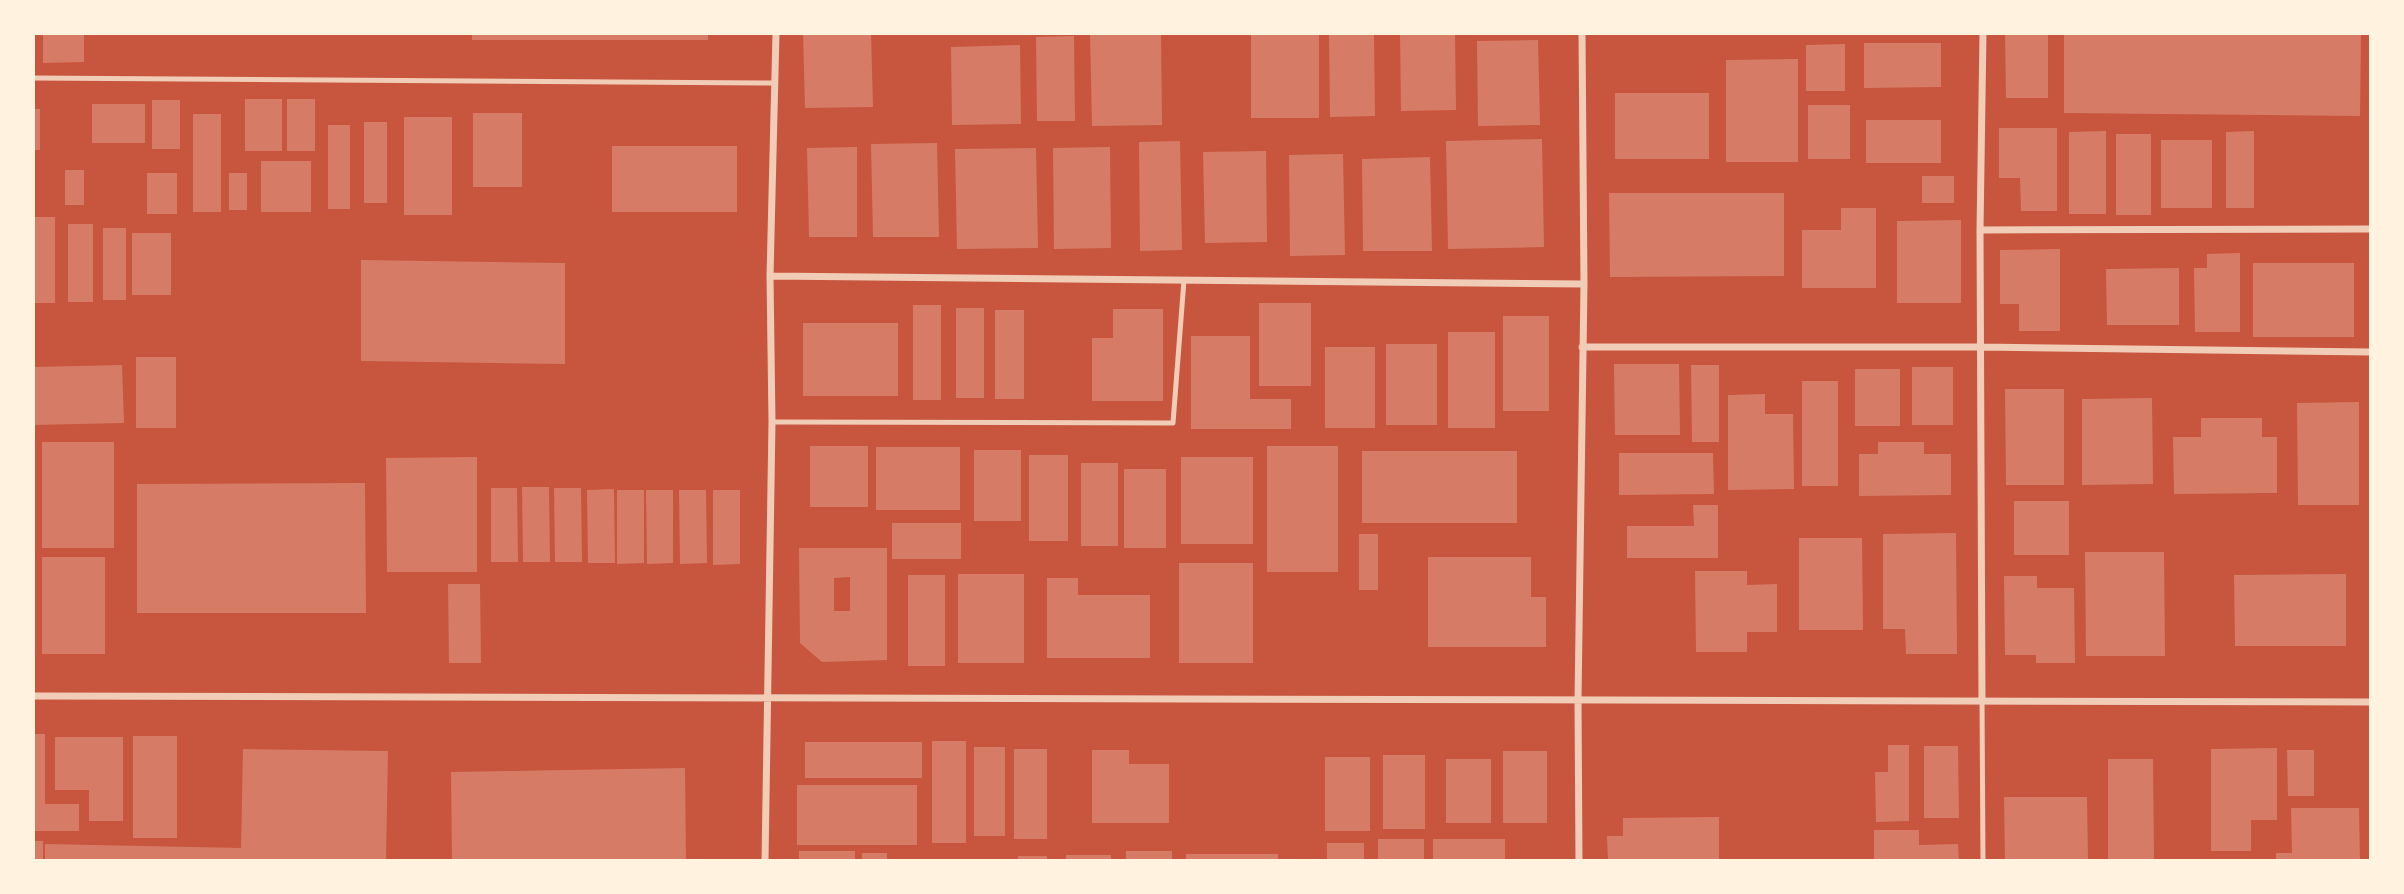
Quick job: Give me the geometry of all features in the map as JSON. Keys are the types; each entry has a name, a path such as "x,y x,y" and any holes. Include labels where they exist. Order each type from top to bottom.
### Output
{"street":[{"path":"765,861 772,422 770,276 776,33"},
{"path":"1579,861 1578,699 1584,284 1582,33"},
{"path":"1982,699 1980,230 1983,33"},
{"path":"1980,230 2371,229"},
{"path":"770,276 1584,284"},
{"path":"1582,347 1982,347 2371,352"},
{"path":"33,696 2371,702"}],"lane":[{"path":"33,78 774,83"},
{"path":"772,422 1173,423 1184,281"},
{"path":"1982,699 1983,861"}],"building":[{"path":"43,33 84,33 84,62 43,63"},
{"path":"472,33 708,33 708,40 472,40"},
{"path":"803,33 871,33 873,107 805,108"},
{"path":"1090,33 1161,33 1162,125 1092,126"},
{"path":"1329,33 1374,33 1375,116 1330,117"},
{"path":"1400,33 1455,33 1456,110 1401,111"},
{"path":"2005,33 2048,33 2048,98 2006,98"},
{"path":"2064,33 2361,33 2360,116 2064,113"},
{"path":"1251,34 1319,34 1319,118 1251,118"},
{"path":"1074,36 1075,121 1037,121 1036,37"},
{"path":"1538,40 1540,125 1478,126 1477,41"},
{"path":"1864,43 1941,43 1941,87 1864,88"},
{"path":"1845,44 1845,91 1806,91 1806,45"},
{"path":"1020,45 1021,124 952,125 951,47"},
{"path":"1798,59 1798,162 1726,162 1726,60"},
{"path":"1615,93 1709,93 1709,159 1615,159"},
{"path":"245,99 282,99 282,151 245,151"},
{"path":"287,99 315,99 315,151 287,151"},
{"path":"152,100 180,100 180,149 152,149"},
{"path":"92,104 145,104 145,143 92,143"},
{"path":"1808,105 1850,105 1850,159 1808,159"},
{"path":"33,109 40,109 40,150 33,150"},
{"path":"473,113 522,113 522,187 473,187"},
{"path":"193,114 221,114 221,212 193,212"},
{"path":"404,117 452,117 452,215 404,215"},
{"path":"1866,120 1941,120 1941,163 1866,163"},
{"path":"364,122 387,122 387,203 364,203"},
{"path":"328,125 350,125 350,209 328,209"},
{"path":"1999,128 2057,128 2057,211 2021,211 2020,178 1999,178"},
{"path":"2106,131 2106,214 2069,214 2069,132"},
{"path":"2254,131 2254,208 2226,208 2226,132"},
{"path":"2116,134 2151,134 2151,215 2116,215"},
{"path":"1542,139 1544,247 1448,249 1446,141"},
{"path":"2161,140 2212,140 2212,208 2161,208"},
{"path":"1180,141 1182,250 1140,251 1139,142"},
{"path":"937,143 939,237 873,237 871,144"},
{"path":"612,146 737,146 737,212 612,212"},
{"path":"857,147 857,237 809,237 807,148"},
{"path":"1110,147 1111,248 1054,249 1053,148"},
{"path":"1036,148 1038,248 957,249 955,149"},
{"path":"1266,151 1267,242 1205,243 1203,152"},
{"path":"1343,154 1345,255 1290,256 1289,155"},
{"path":"1430,157 1432,251 1363,251 1362,159"},
{"path":"261,161 311,161 311,212 261,212"},
{"path":"65,170 84,170 84,205 65,205"},
{"path":"147,173 177,173 177,214 147,214"},
{"path":"229,173 247,173 247,210 229,210"},
{"path":"1922,176 1954,176 1954,203 1922,203"},
{"path":"1609,193 1784,193 1784,276 1610,277"},
{"path":"1841,208 1876,208 1876,288 1802,288 1802,230 1841,230"},
{"path":"33,217 55,217 55,303 33,303"},
{"path":"1961,220 1961,303 1897,303 1897,221"},
{"path":"68,224 93,224 93,302 68,302"},
{"path":"103,228 126,228 126,300 103,300"},
{"path":"132,233 171,233 171,295 132,295"},
{"path":"2060,249 2060,331 2019,331 2019,304 2000,304 2000,250"},
{"path":"2240,253 2240,332 2195,332 2194,268 2207,268 2207,254"},
{"path":"361,260 565,263 565,364 361,361"},
{"path":"2253,263 2354,263 2354,337 2253,337"},
{"path":"2179,268 2179,325 2107,325 2106,269"},
{"path":"1259,303 1311,303 1311,386 1259,386"},
{"path":"913,305 941,305 941,400 913,400"},
{"path":"956,308 984,308 984,398 956,398"},
{"path":"1113,309 1163,309 1163,401 1092,401 1092,338 1113,338"},
{"path":"995,310 1024,310 1024,399 995,399"},
{"path":"1503,316 1549,316 1549,411 1503,411"},
{"path":"803,323 898,323 898,396 803,396"},
{"path":"1448,332 1495,332 1495,428 1448,428"},
{"path":"1191,336 1250,336 1250,399 1291,399 1291,429 1191,429"},
{"path":"1386,344 1437,344 1437,425 1386,425"},
{"path":"1325,347 1375,347 1375,428 1325,428"},
{"path":"136,357 176,357 176,428 136,428"},
{"path":"1614,364 1679,364 1680,435 1615,435"},
{"path":"122,365 124,423 33,425 33,367"},
{"path":"1691,365 1719,365 1719,442 1692,442"},
{"path":"1912,367 1953,367 1953,425 1912,425"},
{"path":"1855,369 1900,369 1900,426 1855,426"},
{"path":"1802,381 1838,381 1838,486 1802,486"},
{"path":"2005,389 2064,389 2064,485 2006,485"},
{"path":"1765,394 1765,414 1793,414 1794,489 1728,490 1728,395"},
{"path":"2152,398 2153,484 2082,485 2082,399"},
{"path":"2359,402 2359,505 2298,505 2297,403"},
{"path":"2201,418 2262,418 2262,437 2277,437 2277,493 2174,494 2173,437 2201,437"},
{"path":"42,442 114,442 114,548 42,548"},
{"path":"1878,442 1924,442 1924,454 1951,454 1951,495 1859,496 1859,454 1878,454"},
{"path":"810,446 868,446 868,507 810,507"},
{"path":"1267,446 1338,446 1338,572 1267,572"},
{"path":"876,447 960,447 960,510 876,510"},
{"path":"974,450 1021,450 1021,521 974,521"},
{"path":"1362,451 1517,451 1517,523 1362,523"},
{"path":"1619,453 1713,453 1714,494 1619,495"},
{"path":"1029,455 1068,455 1068,541 1029,541"},
{"path":"477,457 477,572 387,572 386,458"},
{"path":"1181,457 1253,457 1253,544 1181,544"},
{"path":"1081,463 1118,463 1118,546 1081,546"},
{"path":"1124,469 1166,469 1166,548 1124,548"},
{"path":"365,483 366,613 137,613 137,484"},
{"path":"522,487 549,487 550,562 523,562"},
{"path":"491,488 517,488 518,562 491,562"},
{"path":"554,488 581,488 582,562 555,562"},
{"path":"614,489 615,563 588,563 587,490"},
{"path":"617,490 644,490 644,563 617,564"},
{"path":"646,490 673,490 673,563 647,564"},
{"path":"679,490 706,490 707,563 680,564"},
{"path":"713,490 740,490 740,564 713,565"},
{"path":"2014,501 2069,501 2069,555 2014,555"},
{"path":"1693,505 1718,505 1718,558 1627,558 1627,526 1694,526"},
{"path":"892,523 961,523 961,559 892,559"},
{"path":"1956,533 1957,654 1906,654 1905,629 1883,629 1883,534"},
{"path":"1359,534 1378,534 1378,590 1359,590"},
{"path":"1799,538 1862,538 1863,630 1799,630"},
{"path":"799,548 887,548 887,660 822,662 800,643","holes":["850,577 850,611 834,611 834,578"]},
{"path":"2085,552 2164,552 2165,656 2086,656"},
{"path":"42,557 105,557 105,654 42,654"},
{"path":"1428,557 1531,557 1531,597 1546,597 1546,647 1428,647"},
{"path":"1179,563 1253,563 1253,663 1179,663"},
{"path":"1695,571 1747,571 1747,585 1777,584 1777,632 1747,632 1747,652 1696,652"},
{"path":"958,574 1024,574 1024,663 958,663"},
{"path":"2346,574 2346,646 2235,646 2234,575"},
{"path":"908,575 945,575 945,666 908,666"},
{"path":"2004,576 2037,576 2037,588 2074,588 2075,663 2036,663 2036,655 2005,655"},
{"path":"1047,578 1078,578 1078,595 1150,595 1150,658 1047,658"},
{"path":"448,584 480,584 481,663 449,663"},
{"path":"33,734 45,734 45,804 79,804 79,831 33,831"},
{"path":"133,736 177,736 177,838 133,838"},
{"path":"55,737 123,737 123,821 89,821 89,790 55,790"},
{"path":"932,741 966,741 966,843 932,843"},
{"path":"805,742 922,742 922,778 805,778"},
{"path":"1888,745 1909,745 1909,821 1876,822 1875,772 1888,772"},
{"path":"1924,746 1958,746 1959,818 1924,818"},
{"path":"974,747 1005,747 1005,836 974,836"},
{"path":"2277,748 2277,820 2251,820 2251,851 2211,851 2211,749"},
{"path":"243,749 388,751 386,861 45,861 45,844 241,848"},
{"path":"1014,749 1047,749 1047,839 1014,839"},
{"path":"1092,750 1129,750 1129,764 1169,764 1169,823 1092,823"},
{"path":"2287,750 2314,750 2314,796 2288,796"},
{"path":"1503,751 1547,751 1547,823 1503,823"},
{"path":"1383,755 1425,755 1425,829 1383,829"},
{"path":"1325,757 1370,757 1370,831 1325,831"},
{"path":"1446,759 1491,759 1491,823 1446,823"},
{"path":"2108,759 2153,759 2154,859 2108,859"},
{"path":"685,768 686,861 452,861 451,772"},
{"path":"797,785 917,785 917,845 797,845"},
{"path":"2004,797 2087,797 2088,861 2005,861"},
{"path":"2291,808 2359,808 2360,861 2276,861 2276,853 2292,853"},
{"path":"1719,817 1719,861 1608,861 1607,836 1623,836 1623,818"},
{"path":"1874,830 1919,830 1919,845 1958,844 1959,861 1874,861"},
{"path":"1378,839 1424,839 1424,861 1378,861"},
{"path":"1433,839 1505,839 1505,861 1433,861"},
{"path":"33,841 43,841 43,861 33,861"},
{"path":"1327,843 1364,843 1364,861 1327,861"},
{"path":"799,851 855,851 855,861 799,861"},
{"path":"1126,851 1172,851 1172,861 1126,861"},
{"path":"862,853 887,853 887,861 862,861"},
{"path":"1186,854 1278,854 1278,861 1186,861"},
{"path":"1066,855 1111,855 1111,861 1066,861"},
{"path":"1018,856 1047,856 1047,861 1018,861"}]}
